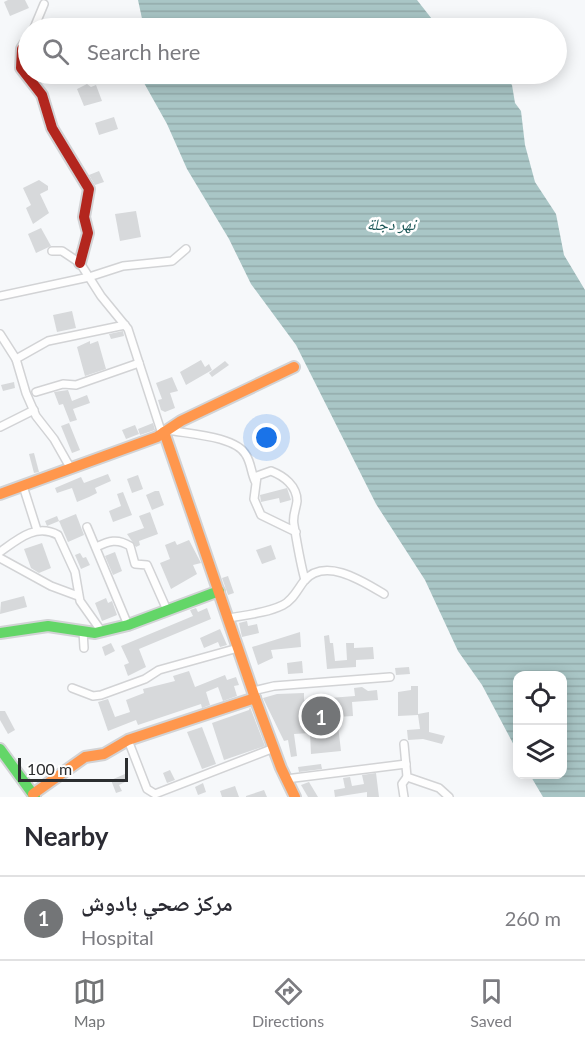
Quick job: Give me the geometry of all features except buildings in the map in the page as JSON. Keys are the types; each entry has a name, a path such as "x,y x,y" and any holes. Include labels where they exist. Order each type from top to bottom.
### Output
{"street":[{"path":"38,18 44,4"},
{"path":"37,84 52,128 60,137 89,189 84,217 88,233 80,263"},
{"path":"0,296 89,277 123,266 172,261 186,249"},
{"path":"52,251 62,251 80,263 125,325 165,432 254,694 285,779 295,797"},
{"path":"16,359 48,341 125,325"},
{"path":"0,334 16,359 26,393 40,423 54,439 71,469"},
{"path":"36,392 63,384 76,385 139,363"},
{"path":"0,494 165,432 294,367"},
{"path":"0,427 34,410"},
{"path":"165,432 223,440 245,452 255,481 254,499 261,515 296,531"},
{"path":"255,481 257,476 271,471 290,483 297,501 293,522 305,580"},
{"path":"23,486 37,530"},
{"path":"87,526 128,625"},
{"path":"0,552 37,530 50,531 58,535 75,572 78,596 102,632"},
{"path":"96,547 110,540 123,542 130,546 135,564 147,565 167,610"},
{"path":"0,558 51,586 78,596"},
{"path":"229,618 284,605 297,593 305,580 324,571 354,576 384,594"},
{"path":"0,633 48,626 102,632 128,625 219,591"},
{"path":"83,631 84,648"},
{"path":"72,688 93,696 101,695 145,679 159,670 238,648"},
{"path":"0,748 34,796 85,757 104,754 128,740 274,686 390,677"},
{"path":"128,740 147,789 155,794 274,748"},
{"path":"404,744 407,777 402,784 404,797"},
{"path":"285,779 406,764"},
{"path":"407,777 439,788 449,797"}],"water":[{"path":"138,0 417,0 431,18 142,18"},
{"name":"نهر دجلة","path":"145,84 512,85 515,103 521,111 525,145 535,182 556,214 564,255 585,290 585,797 543,797 532,779 567,779 567,671 513,671 513,743 482,685 458,651 425,580 376,504 296,345 251,284 229,239 187,169 167,124"}],"traffic: fast":[{"path":"0,633 48,626 95,633 128,625 219,591"},
{"path":"0,749 35,797"}],"traffic: slow":[{"path":"0,494 157,437 181,421 294,367"},
{"path":"164,432 255,698 281,768 295,797"},
{"path":"33,794 85,757 104,754 128,740 255,698"}],"traffic: jam":[{"path":"33,84 42,95 52,128 89,189 84,217 88,233 80,263"}],"place":[{"name":"مركز صحي بادوش","path":"321,716"}]}
